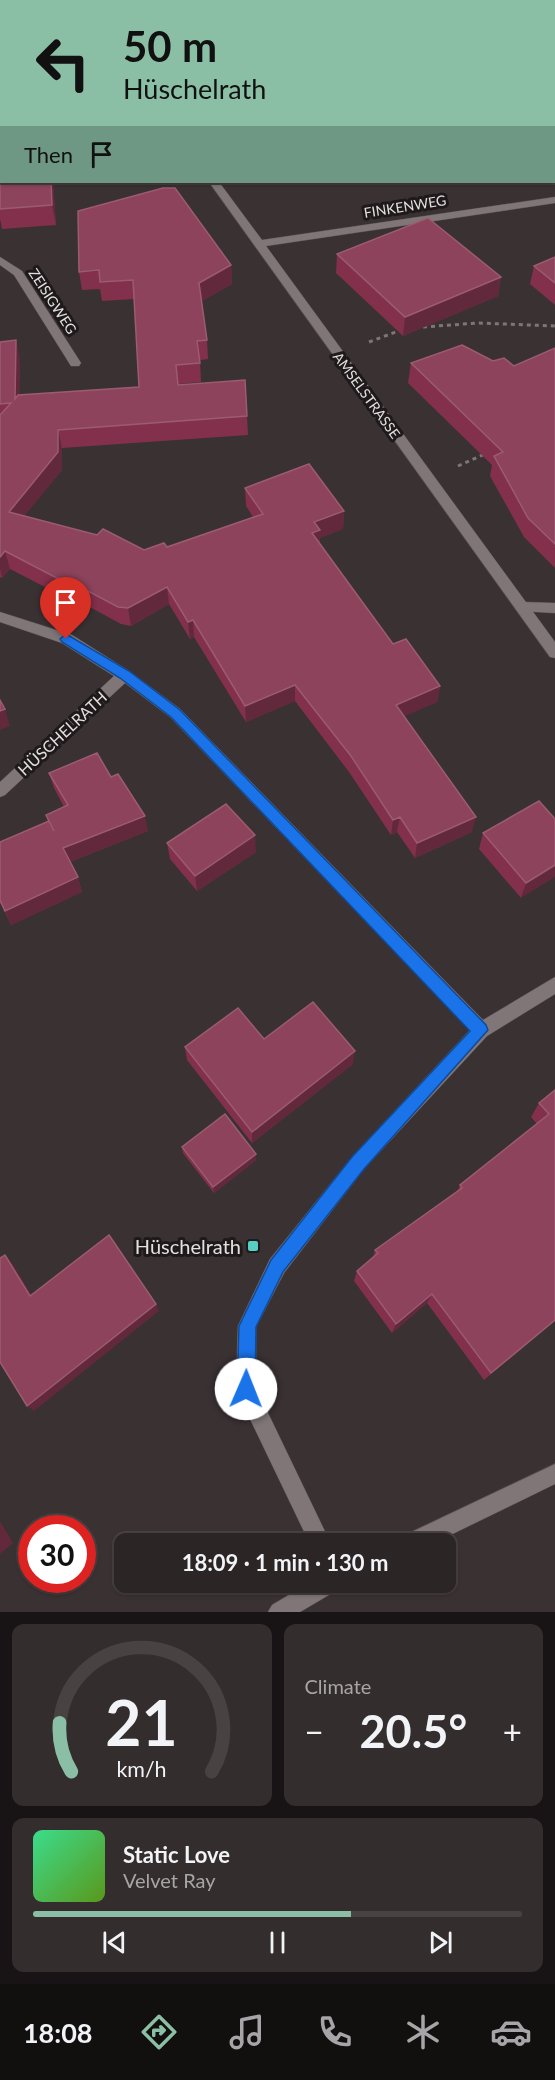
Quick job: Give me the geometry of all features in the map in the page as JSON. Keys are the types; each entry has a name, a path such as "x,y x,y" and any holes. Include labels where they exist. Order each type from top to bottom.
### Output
{"street":[{"name":"AMSELSTRASSE","path":"215,183 555,653"},
{"name":"FINKENWEG","path":"260,244 555,200"},
{"name":"ZEISIGWEG","path":"0,261 18,273 75,363"},
{"path":"523,608 555,608"},
{"name":"HÜSCHELRATH","path":"0,617 66,639 124,675 175,713 481,1030"},
{"name":"HÜSCHELRATH","path":"0,791 124,675"},
{"path":"316,1533 246,1389 247,1326 277,1266 358,1163 481,1030 555,984"},
{"path":"431,1533 555,1474"},
{"path":"279,1612 313,1593"}],"path":[{"path":"422,327 478,323 555,326"},
{"path":"337,354 410,327"},
{"path":"429,479 491,452"}],"building":[{"path":"0,183 51,183 52,205 0,209"},
{"path":"163,188 175,188 231,265 199,283 207,340 197,341 200,363 176,365 178,385 245,380 247,416 58,430 58,452 9,512 97,535 103,529 144,550 164,543 167,547 263,514 245,488 309,464 344,511 314,522 320,530 312,533 393,644 406,639 440,686 396,705 476,817 417,843 400,817 393,820 351,756 295,685 245,706 193,620 188,622 167,587 128,608 118,607 5,551 0,557 0,415 11,403 0,404 0,342 16,340 15,399 18,395 139,387 133,280 100,282 99,270 79,272 78,211"},
{"path":"428,218 501,277 405,317 337,254"},
{"path":"555,257 555,283 534,266"},
{"path":"462,345 493,361 504,358 514,366 555,348 555,544 528,518 494,456 503,452 411,363"},
{"path":"0,700 5,709 0,711"},
{"path":"97,753 111,777 118,774 145,816 63,848 78,877 5,911 0,900 0,842 49,821 46,815 68,805 49,773"},
{"path":"539,801 555,819 555,865 526,883 483,833"},
{"path":"226,804 255,835 195,876 167,843"},
{"path":"313,1002 355,1051 252,1132 185,1047 238,1008 264,1039"},
{"path":"555,1090 555,1320 491,1373 432,1294 396,1324 357,1271 378,1253 375,1250 462,1188 460,1185 549,1114 539,1103"},
{"path":"225,1114 256,1154 213,1187 182,1147"},
{"path":"109,1235 156,1304 27,1406 0,1362 0,1258 5,1255 30,1296"}],"place":[{"name":"Hüschelrath","path":"253,1246"}],"route":[{"path":"66,639 124,675 175,713 481,1030 358,1163 277,1266 247,1326 246,1389"}]}
